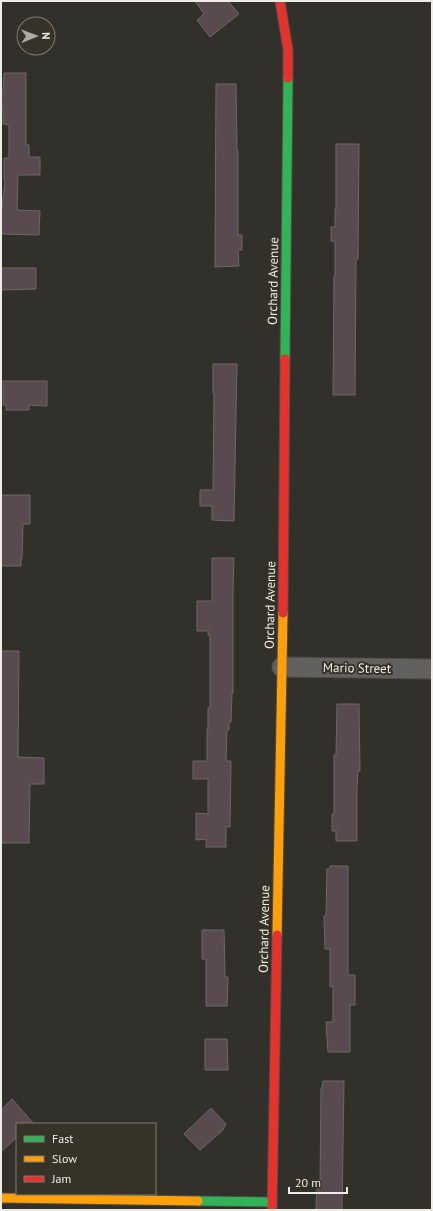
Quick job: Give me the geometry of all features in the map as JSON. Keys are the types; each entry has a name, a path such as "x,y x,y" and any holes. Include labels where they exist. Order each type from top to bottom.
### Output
{"street":[{"name":"Orchard Avenue","path":"272,1206 282,667 288,50 280,1"},
{"name":"Mario Street","path":"282,667 432,669"},
{"path":"1,1198 272,1206"}],"building":[{"path":"195,1 228,1 239,14 210,37 197,20 204,14"},
{"path":"4,73 26,73 26,145 29,145 29,157 40,157 40,175 18,175 17,210 40,211 39,235 1,234 1,217 5,180 4,158 9,158 9,125 3,124 3,107 1,107 1,91 3,91"},
{"path":"216,84 236,84 238,235 242,235 242,250 238,250 239,266 215,267"},
{"path":"336,144 359,144 355,395 333,395 335,242 331,241 331,227 335,227"},
{"path":"1,268 36,268 36,289 1,290"},
{"path":"213,364 237,364 234,521 212,520 212,506 200,506 200,490 213,490"},
{"path":"3,381 47,381 47,406 29,405 29,410 6,410 6,405 3,405"},
{"path":"1,495 30,495 30,524 23,524 21,566 1,566"},
{"path":"212,558 234,558 233,693 231,722 229,722 229,730 227,730 226,761 231,761 230,827 226,827 226,847 206,847 206,839 196,840 196,813 208,814 208,779 193,779 193,761 207,761 208,708 210,708 210,635 208,635 208,631 197,631 197,601 212,601"},
{"path":"1,651 19,651 18,757 44,758 44,784 30,784 29,843 1,843"},
{"path":"337,704 359,704 360,771 358,771 357,788 357,841 336,841 336,831 332,831 332,814 334,814 334,755 336,755"},
{"path":"330,866 348,866 348,975 355,975 355,1005 350,1005 350,1052 328,1052 326,1022 333,1022 333,986 330,987 330,949 325,949 324,916 326,916 327,869 330,869"},
{"path":"202,930 224,930 225,977 228,977 227,1006 206,1006 206,959 202,959"},
{"path":"205,1039 227,1039 228,1070 205,1070"},
{"path":"323,1081 344,1081 342,1210 316,1210 317,1188 320,1188 321,1088"},
{"path":"12,1099 33,1123 16,1123 16,1138 1,1152 1,1110"},
{"path":"211,1108 226,1124 222,1131 200,1150 184,1134"}],"traffic: fast":[{"path":"285,359 288,78"},
{"path":"198,1201 272,1202"}],"traffic: slow":[{"path":"277,935 283,613"},
{"path":"1,1198 198,1201"}],"traffic: jam":[{"path":"280,1 288,50 288,78"},
{"path":"283,613 285,359"},
{"path":"272,1210 277,935"}]}
